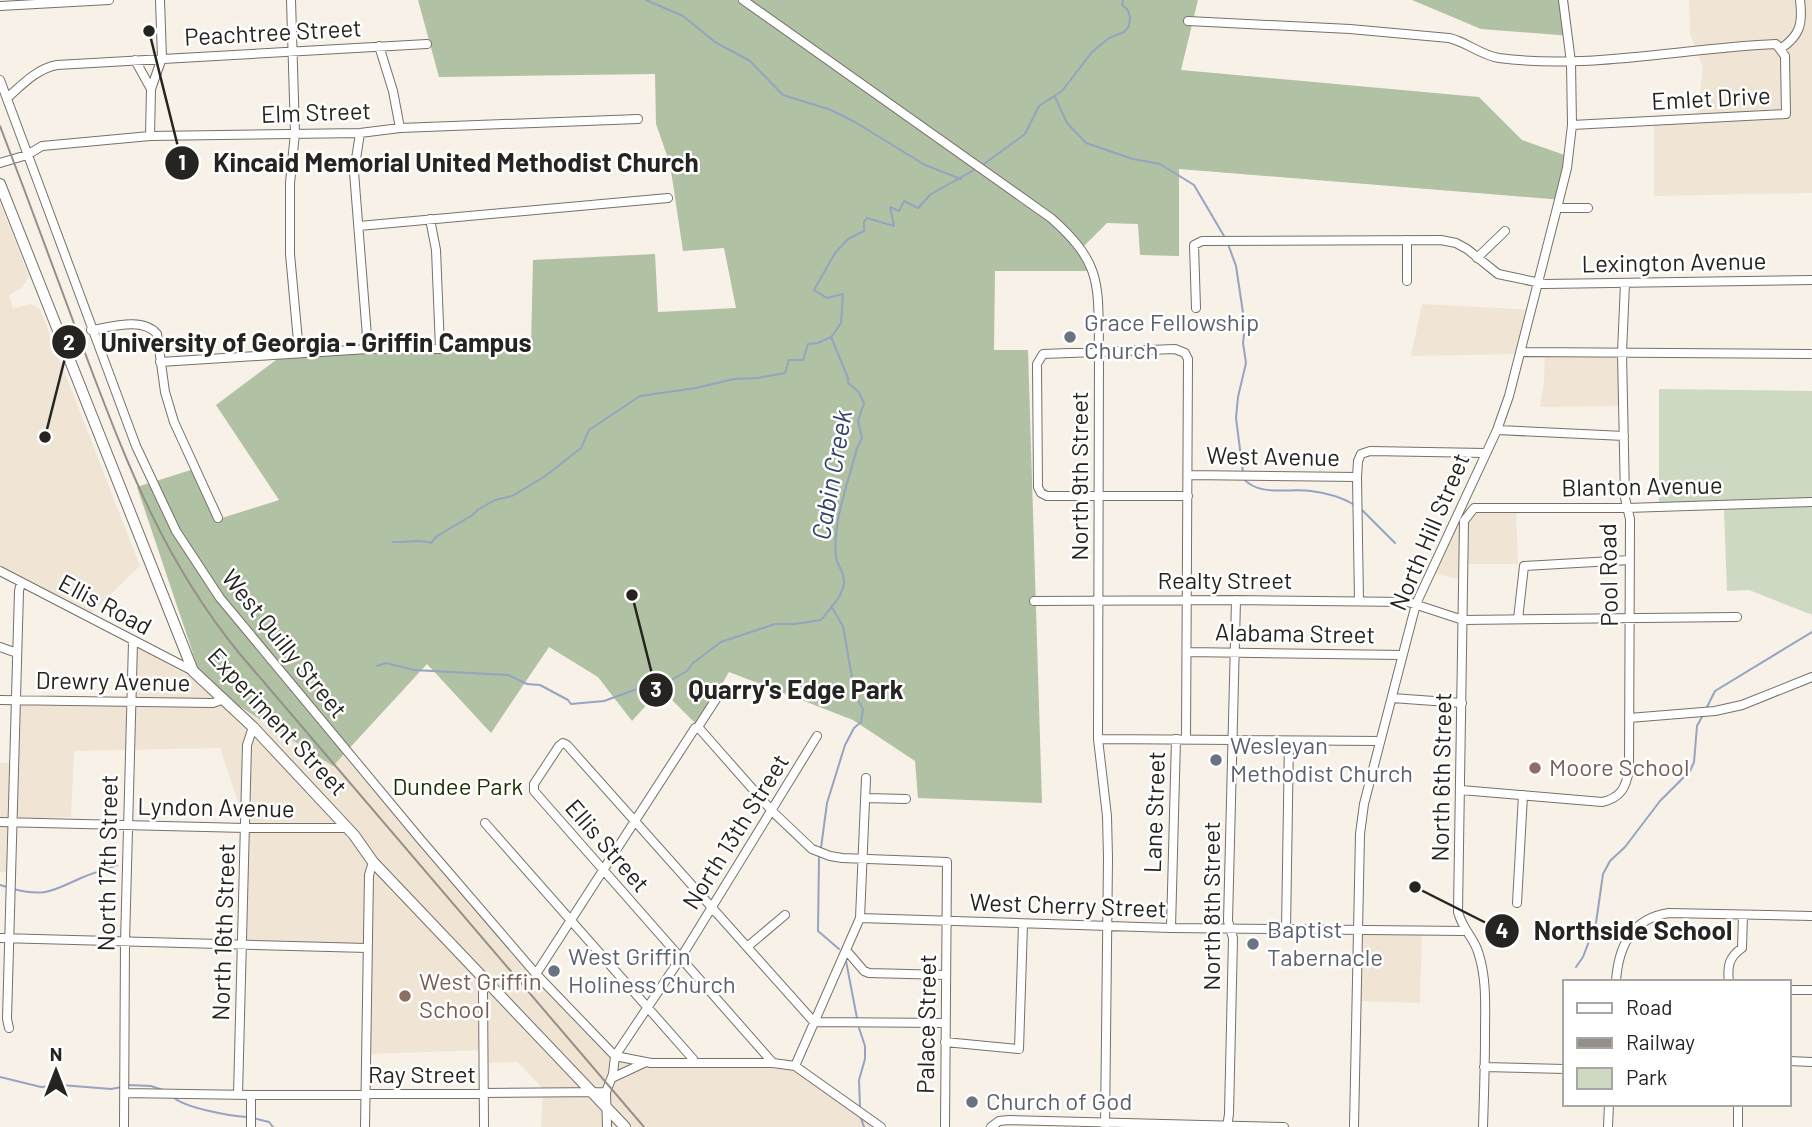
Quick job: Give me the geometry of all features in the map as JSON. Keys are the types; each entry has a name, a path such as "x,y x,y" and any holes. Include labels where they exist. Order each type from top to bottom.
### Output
{"main road":[{"name":"Experiment Street","path":"0,184 193,671 253,727 347,828 373,862 625,1127"}],"street":[{"path":"0,6 109,0"},
{"path":"150,136 152,89 162,58 160,0"},
{"path":"290,0 295,133 290,183 290,254 299,352"},
{"name":"North 9th Street","path":"743,0 1051,218 1072,236 1093,269 1099,351 1098,739 1107,816 1105,1125"},
{"name":"North Hill Street","path":"1354,1127 1360,834 1363,804 1416,604 1497,430 1509,396 1567,168 1572,125 1571,62 1563,0"},
{"path":"1188,21 1406,34 1462,41 1480,52 1499,58 1571,62 1747,45 1776,44 1780,50 1796,37 1800,25 1800,0"},
{"name":"Peachtree Street","path":"7,98 46,67 293,50 428,44"},
{"path":"379,46 393,91 400,128"},
{"name":"Emlet Drive","path":"1572,125 1786,114 1785,56 1780,50"},
{"path":"135,60 152,89"},
{"name":"West Quilly Street","path":"0,80 146,468 176,531 193,559 220,598 277,668 536,974 615,1056"},
{"name":"Elm Street","path":"0,163 28,155 42,146 150,136 360,132 400,128 638,119"},
{"path":"360,132 354,173 368,349"},
{"path":"359,226 668,198"},
{"path":"1557,208 1588,208"},
{"path":"160,362 299,352 440,349 436,250 430,219"},
{"path":"1477,258 1505,231"},
{"path":"1407,240 1407,281"},
{"name":"Lexington Avenue","path":"1196,308 1194,245 1202,241 1441,240 1456,243 1498,274 1538,283 1812,280"},
{"name":"Pool Road","path":"1524,796 1602,802 1612,800 1620,794 1627,783 1630,519 1627,508 1622,353 1625,283"},
{"path":"92,330 143,325 157,334 160,362 174,422 218,518"},
{"path":"1099,351 1175,349 1185,353 1188,359 1188,475"},
{"name":"West Avenue","path":"1099,351 1044,354 1039,357 1038,487 1041,493 1047,496 1188,496 1188,475 1357,478"},
{"path":"1521,352 1810,355"},
{"path":"1497,430 1624,436"},
{"path":"1359,601 1357,461 1361,454 1370,451 1485,453"},
{"name":"Lane Street","path":"1186,739 1188,496"},
{"name":"Blanton Avenue","path":"1474,509 1627,508 1812,502"},
{"name":"North 6th Street","path":"1474,509 1464,521 1458,912 1465,932 1472,938 1479,953 1483,977 1483,1127"},
{"path":"1518,619 1524,566 1630,560"},
{"name":"Ellis Road","path":"0,571 193,671"},
{"path":"9,1028 6,1019 4,938 12,822 21,582"},
{"name":"North 8th Street","path":"1227,1126 1230,1114 1233,951 1233,938 1228,921 1236,600"},
{"name":"Realty Street","path":"1034,601 1359,601 1416,604 1463,620 1737,617"},
{"name":"North 17th Street","path":"124,1127 125,942 133,642"},
{"path":"0,647 17,653"},
{"name":"Alabama Street","path":"1187,652 1402,655"},
{"path":"1629,718 1715,711 1742,705 1812,677"},
{"path":"536,974 718,696"},
{"path":"1392,698 1462,703"},
{"name":"Drewry Avenue","path":"0,700 213,703 225,699"},
{"name":"North 16th Street","path":"238,1095 247,745 253,727"},
{"path":"698,727 772,811 812,849 842,858 863,858"},
{"name":"North 13th Street","path":"607,1127 606,1092 612,1078 615,1056 649,1009 817,736"},
{"path":"1098,739 1380,741"},
{"name":"Lane Street","path":"1171,928 1176,739"},
{"path":"1286,930 1289,741"},
{"name":"Ellis Street","path":"635,822 564,743 558,746 534,784 534,791 773,1063"},
{"path":"795,1066 860,918 866,778"},
{"path":"1461,790 1524,796 1517,903"},
{"path":"866,798 906,799"},
{"name":"Lyndon Avenue","path":"0,822 347,828"},
{"path":"485,822 694,1063"},
{"path":"635,822 814,1021 945,1023"},
{"name":"Palace Street","path":"863,858 947,862 945,1127"},
{"path":"365,1127 369,875 373,862"},
{"path":"1616,980 1625,940 1636,927 1657,914 1812,916"},
{"path":"747,947 785,915"},
{"path":"1729,980 1729,960 1742,948 1743,915"},
{"name":"West Cherry Street","path":"860,918 1107,927 1465,932"},
{"path":"945,1042 1019,1049 1023,924"},
{"path":"4,938 367,948"},
{"path":"846,950 864,971 869,973 946,975"},
{"path":"484,1127 485,980"},
{"path":"1791,990 1812,990"},
{"path":"615,1056 646,1062 773,1063 795,1066 881,1127"},
{"path":"1791,1061 1812,1062"},
{"path":"612,1078 646,1062"},
{"path":"1485,1067 1563,1069"},
{"path":"125,1089 251,1096 251,1127"},
{"path":"593,1093 606,1092"},
{"name":"Ray Street","path":"251,1096 593,1093"},
{"path":"1608,1127 1609,1106"},
{"path":"1738,1106 1738,1127"},
{"path":"991,1126 999,1121 1009,1120 1105,1125 1284,1127"}],"shaded area":[{"path":"1689,0 1812,0 1812,193 1654,196 1654,118 1697,115 1703,68 1690,33"},
{"path":"0,203 29,276 23,287 9,295 13,309 30,304 40,309 140,566 91,613 0,566"},
{"path":"1422,304 1533,310 1523,354 1411,356"},
{"path":"1624,353 1624,406 1540,407 1545,354"},
{"path":"1516,508 1518,564 1465,564 1464,580 1432,573 1463,509"},
{"path":"131,644 203,683 333,765 347,750 466,894 615,1057 794,1066 879,1127 541,1127 543,1089 518,1062 485,1063 485,1050 369,1054 371,949 245,948 247,828 220,748 74,751 71,817 15,819 15,873 0,872 0,763 15,762 17,706 131,704"},
{"path":"1355,932 1422,933 1420,1003 1355,1001"}],"green space":[{"path":"418,0 1198,0 1181,70 1479,97 1522,140 1573,158 1563,200 1179,169 1179,256 1140,255 1138,224 1107,223 1084,246 1094,271 995,271 994,350 1028,350 1042,803 918,798 915,761 853,720 729,672 698,726 661,689 632,721 598,677 549,647 491,733 427,664 333,766 203,683 137,487 194,469 222,518 279,500 216,405 280,357 531,345 533,260 655,254 658,312 736,308 724,248 683,251 670,164 656,124 655,74 439,77"},
{"path":"1412,0 1568,0 1572,36 1481,29"},
{"path":"1659,389 1812,391 1812,615 1749,590 1727,591 1724,510 1659,511"}],"waterway":[{"path":"646,0 683,16 715,42 750,61 783,95 831,110 925,165 961,179"},
{"name":"Cabin Creek","path":"984,164 1025,134 1039,106 1062,91 1092,52 1109,38 1124,32 1129,26 1130,18 1128,10 1122,5 1123,0"},
{"path":"1055,97 1067,123 1086,143 1133,159 1160,164 1194,185 1224,236"},
{"name":"Cabin Creek","path":"832,336 841,323 843,294 827,298 814,290 835,253 848,239 864,231 867,218 894,226 890,207 899,211 904,201 918,208 931,194 976,169"},
{"path":"1228,244 1236,266 1245,326 1243,343 1246,363 1236,418 1243,473"},
{"path":"393,542 431,543 437,536 479,509 495,500 512,496 544,477 581,448 589,430 640,396 785,373 789,360 803,360 808,344 831,337"},
{"path":"377,666 386,663 414,670 508,675 527,684 540,685 571,704 604,701 651,684 661,686 687,671 693,663 721,642 775,624 821,620 838,598 844,583 836,557 836,530 862,438 858,421 864,403 858,391 848,383 831,337"},
{"path":"1243,478 1257,488 1317,492 1353,504"},
{"path":"1361,509 1395,543"},
{"name":"Cabin Creek","path":"821,848 827,803 845,745 854,728 861,722 863,709 855,695 843,626 831,606"},
{"path":"1707,707 1715,691 1812,632"},
{"path":"1576,967 1583,957 1596,923 1603,874 1610,861 1625,847 1660,801 1690,771 1694,762 1697,726 1703,715"},
{"name":"Cabin Creek","path":"819,858 818,931 839,949"},
{"path":"13,889 48,891 117,865"},
{"path":"0,885 7,887"},
{"name":"Cabin Creek","path":"846,961 857,1018"},
{"name":"Cabin Creek","path":"859,1028 865,1046 865,1059 859,1080 860,1107"},
{"path":"0,1077 41,1087 122,1087"},
{"path":"127,1085 151,1086 163,1090"},
{"path":"173,1097 197,1108 247,1117"},
{"path":"253,1118 269,1122 273,1127"},
{"name":"Cabin Creek","path":"861,1118 864,1127"}],"railway":[{"path":"0,126 118,439 151,513 190,584 239,653 644,1127"}],"place":[{"name":"Kincaid Memorial United Methodist Church","path":"149,31"},
{"name":"Grace Fellowship Church","path":"1070,337"},
{"name":"University of Georgia - Griffin Campus","path":"45,437"},
{"name":"Quarry's Edge Park","path":"632,595"},
{"name":"Wesleyan Methodist Church","path":"1216,760"},
{"name":"Moore School","path":"1535,768"},
{"name":"Northside School","path":"1415,887"},
{"name":"Baptist Tabernacle","path":"1253,944"},
{"name":"West Griffin Holiness Church","path":"554,971"},
{"name":"West Griffin School","path":"405,996"},
{"name":"Church of God","path":"972,1102"}],"park label":[{"name":"Dundee Park","path":"458,787"}]}
